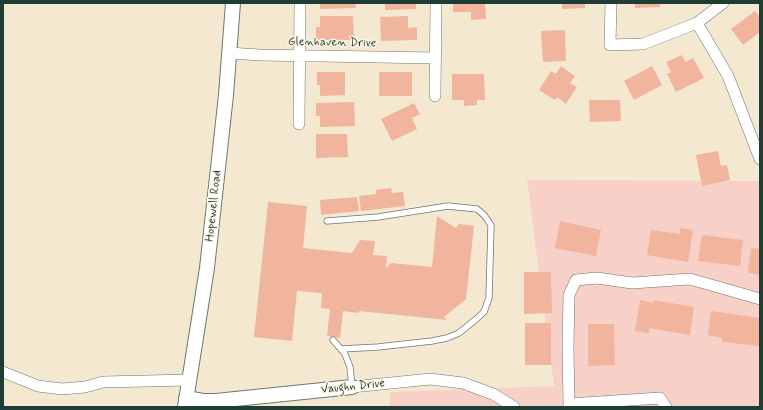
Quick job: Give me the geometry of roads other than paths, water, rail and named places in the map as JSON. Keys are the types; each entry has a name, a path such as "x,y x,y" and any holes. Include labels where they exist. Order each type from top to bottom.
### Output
{"street":[{"name":"Hopewell Road","path":"186,402 207,268 225,103 233,3"},
{"path":"299,124 300,3"},
{"path":"434,96 436,3"},
{"path":"611,3 610,45 643,44 697,24 723,3"},
{"path":"697,24 728,76 760,159"},
{"name":"Glenhaven Drive","path":"229,53 299,56 435,58"},
{"path":"666,407 660,398 569,405 569,295 576,280 597,278 632,283 690,279 760,299"},
{"path":"3,372 38,386 62,389 85,387 103,382 189,380"},
{"name":"Vaughn Drive","path":"186,402 216,401 430,379 463,383 493,394 514,407"}],"lane":[{"path":"327,221 378,217 448,206 477,208 484,215 490,225 489,298 484,312 480,316 459,333 447,338 378,347 341,349"},
{"path":"333,340 345,354 350,367 352,387"}]}
